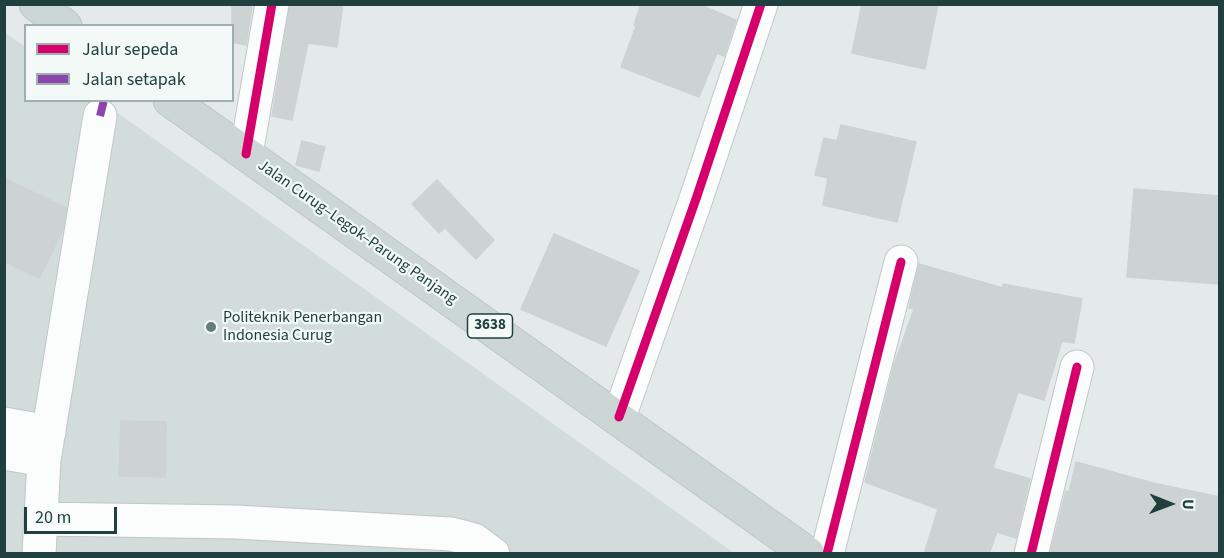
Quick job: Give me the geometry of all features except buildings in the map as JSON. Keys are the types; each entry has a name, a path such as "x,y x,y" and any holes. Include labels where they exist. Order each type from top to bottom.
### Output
{"main road":[{"path":"36,4 62,24"},
{"name":"Jalan Curug–Legok–Parung Panjang","path":"173,102 619,417 808,554"}],"street":[{"path":"246,154 272,4"},
{"path":"619,417 697,196 761,4"},
{"path":"39,554 47,446 100,116"},
{"path":"827,554 901,262"},
{"path":"1030,554 1077,367"},
{"path":"4,424 47,446"},
{"path":"4,453 47,446"},
{"path":"41,519 236,522 451,534 474,540 493,554"}],"shaded area":[{"name":"Politeknik Penerbangan Indonesia Curug","path":"4,32 24,46 24,102 102,102 734,553 5,553"}],"marked path":[{"path":"100,116 104,102"}],"cycle path":[{"path":"246,154 272,4"},
{"path":"619,417 697,196 761,4"},
{"path":"827,554 901,262"},
{"path":"1031,554 1077,367"}],"place":[{"name":"Politeknik Penerbangan Indonesia Curug","path":"211,327"}]}
